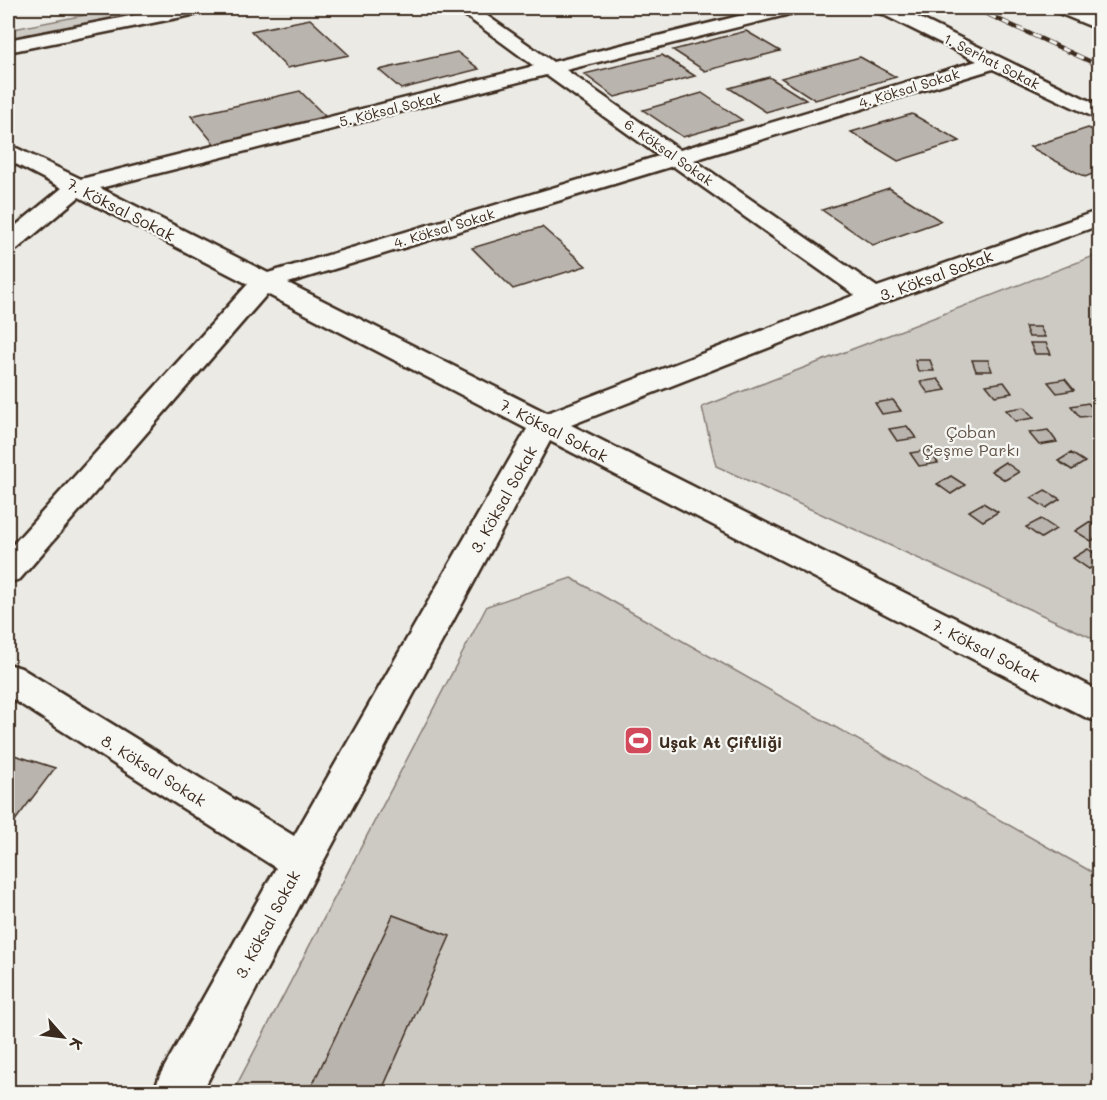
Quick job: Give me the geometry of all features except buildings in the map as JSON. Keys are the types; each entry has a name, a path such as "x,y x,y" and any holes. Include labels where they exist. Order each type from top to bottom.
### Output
{"street":[{"path":"8,46 197,8"},
{"name":"6. Köksal Sokak","path":"464,8 874,297"},
{"name":"5. Köksal Sokak","path":"8,244 77,187 791,8"},
{"name":"1. Serhat Sokak","path":"885,8 1100,114"},
{"path":"1064,8 1100,24"},
{"name":"4. Köksal Sokak","path":"264,282 994,62"},
{"name":"7. Köksal Sokak","path":"8,151 1100,708"},
{"name":"3. Köksal Sokak","path":"177,1092 301,862 544,425 874,297 1100,217"},
{"path":"8,572 264,282"},
{"name":"8. Köksal Sokak","path":"8,678 301,862"}],"green space":[{"path":"121,8 168,8 8,39 8,30"},
{"name":"Çoban Çeşme Parkı","path":"1099,254 1099,641 716,466 702,407"},
{"name":"Uşak At Çiftliği","path":"571,578 1099,876 1099,1092 233,1092 487,606"}],"railway":[{"path":"974,8 1100,66"}],"place":[{"name":"Uşak At Çiftliği","path":"638,741"}]}
